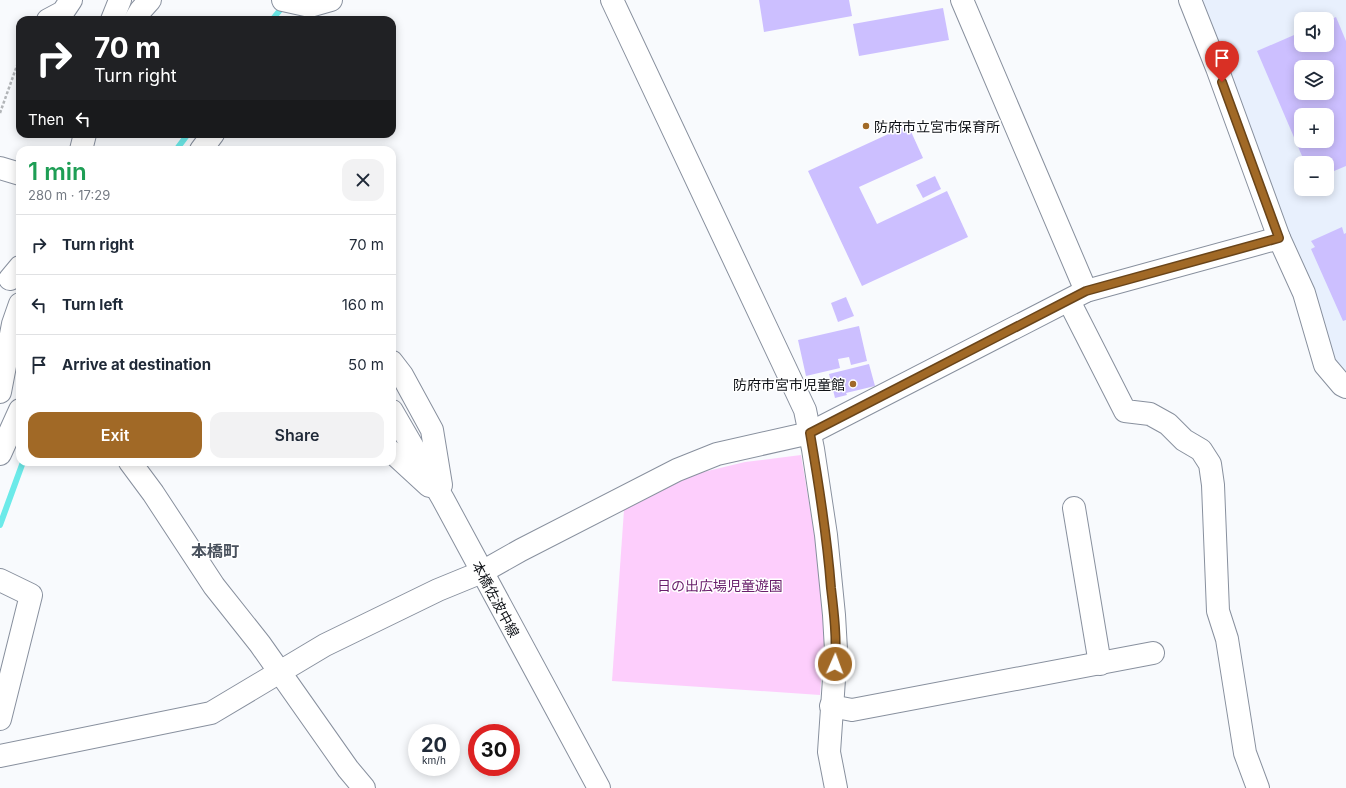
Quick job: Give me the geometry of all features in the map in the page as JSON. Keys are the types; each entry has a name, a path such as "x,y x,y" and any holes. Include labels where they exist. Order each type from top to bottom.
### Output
{"street":[{"path":"56,16 63,12 71,0"},
{"path":"114,16 120,0"},
{"path":"137,16 150,0"},
{"path":"283,0 308,9 331,0"},
{"path":"612,0 804,410 810,433 826,535 834,615 836,650 829,752 836,788"},
{"path":"962,0 1078,296 1125,411 1150,414 1168,424 1184,440 1201,450 1210,464 1218,611 1227,639 1245,752 1258,788"},
{"path":"1190,0 1220,75 1279,238 1304,293 1325,365 1342,385 1346,386"},
{"path":"0,168 16,173"},
{"path":"0,756 211,713 325,645 438,590 482,572 521,550 677,470 717,454 810,433 1078,296 1279,238"},
{"path":"16,314 12,324 0,393 16,415"},
{"path":"396,367 402,375 432,430 443,498"},
{"name":"本橋佐波中線","path":"396,418 443,498 599,788"},
{"path":"0,454 16,422"},
{"path":"396,456 443,498"},
{"path":"133,466 214,586 260,644 348,769 364,788"},
{"path":"1074,508 1100,664"},
{"path":"0,580 31,595 0,719"},
{"path":"831,706 852,710 1153,653"}],"path":[{"path":"0,113 16,68"}],"shaded area":[{"path":"1198,0 1346,0 1346,376 1332,362 1313,293"}],"green space":[{"name":"日の出広場児童遊園","path":"801,455 818,556 825,629 820,695 612,681 624,510 695,474 745,462"}],"building":[{"path":"759,0 849,0 852,16 764,32"},
{"path":"943,8 949,40 859,56 853,24"},
{"path":"1336,17 1346,41 1346,166 1334,171 1334,156 1302,156 1299,148 1334,148 1334,108 1294,108 1294,137 1257,51 1294,35 1294,52 1334,52 1334,18"},
{"path":"908,125 923,158 859,187 877,224 947,191 968,237 862,286 808,171"},
{"path":"935,176 941,189 923,198 916,185"},
{"path":"1342,227 1344,234 1346,233 1346,320 1343,321 1311,249 1315,247 1311,241"},
{"path":"846,297 854,316 838,322 831,303"},
{"path":"859,326 867,361 851,365 849,357 838,359 840,368 806,376 798,340"},
{"path":"869,364 875,386 846,393 847,395 835,398 829,374"}],"waterway":[{"path":"275,16 284,5"},
{"path":"179,146 185,138"},
{"path":"0,525 22,466"}],"place":[{"name":"防府市立宮市保育所","path":"866,126"},
{"name":"防府市宮市児童館","path":"853,384"}],"district":[{"name":"本橋町","path":"215,551"}],"route":[{"path":"835,664 836,650 834,615 826,535 810,433 1000,337 1086,291 1279,238 1222,82"}]}
